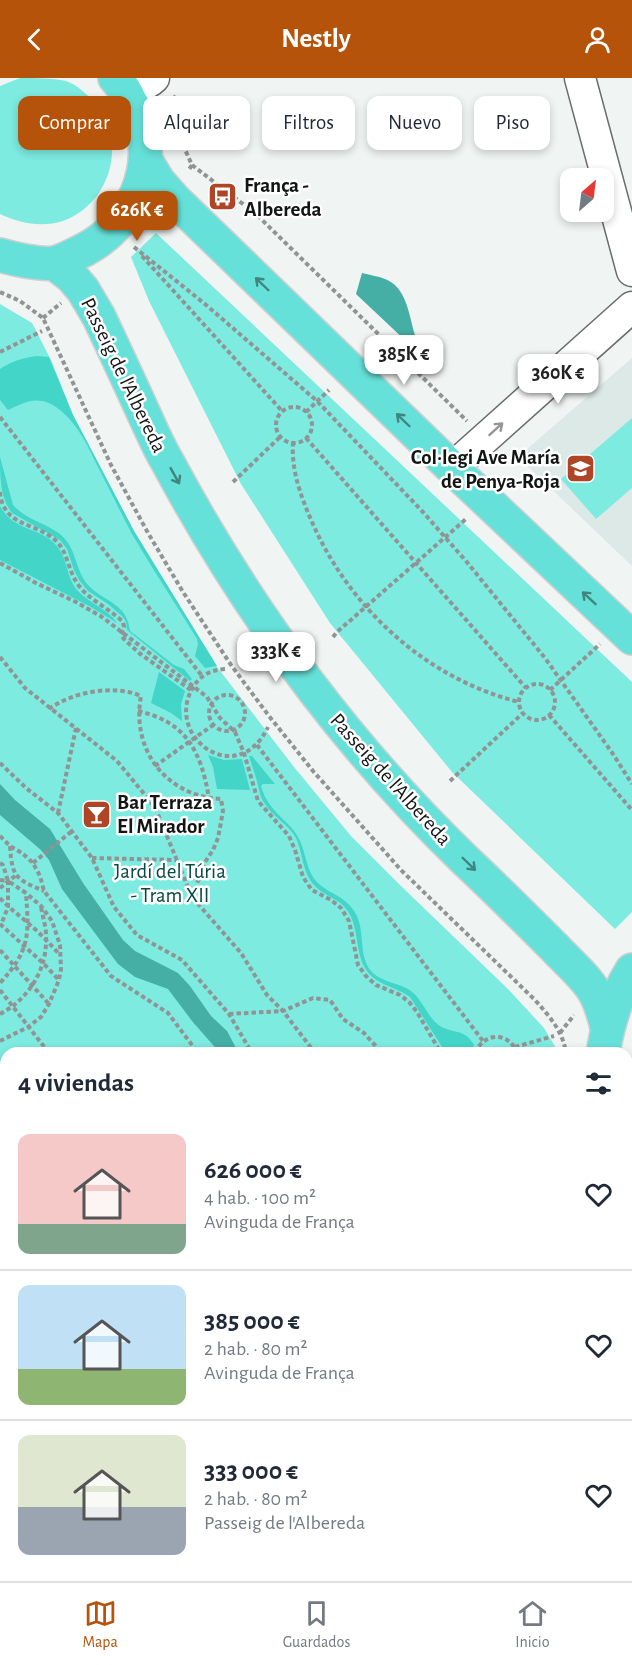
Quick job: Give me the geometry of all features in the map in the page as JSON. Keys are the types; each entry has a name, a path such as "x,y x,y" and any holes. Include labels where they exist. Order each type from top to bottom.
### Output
{"main road":[{"path":"0,255 16,260 54,263 98,243 118,225 133,203 142,178 145,159 144,138 139,116 118,81"},
{"path":"145,159 159,182 174,199 452,468 632,638"},
{"name":"Passeig de l'Albereda","path":"54,263 72,277 89,300 166,460 212,542 296,668 340,725 389,782 442,838 533,925 594,991 604,1013 605,1040"},
{"path":"605,1040 617,998 632,970"}],"street":[{"path":"580,78 632,271"},
{"path":"118,81 141,86 152,81 162,85"},
{"path":"452,468 632,307"}],"path":[{"path":"162,85 182,105 182,143 192,165 256,214 467,421 476,415"},
{"path":"188,171 192,165"},
{"path":"282,411 134,247 205,304 317,401 445,537 561,680 614,754 632,784"},
{"path":"0,292 20,301 43,318 111,465 138,514 183,592 231,665 269,716 313,771 378,845 437,906 535,1000 551,1018 560,1033 564,1047"},
{"path":"43,318 58,305"},
{"path":"0,352 42,331"},
{"path":"306,412 329,390"},
{"path":"294,407 306,412 312,422 312,428 306,438 293,442 280,437 276,421 282,411 294,407"},
{"path":"0,417 202,676"},
{"path":"232,482 280,437"},
{"path":"306,438 526,688"},
{"path":"293,442 292,456 296,478 314,528 339,573 366,607 400,641 449,674 472,687 519,702"},
{"path":"0,492 1,502 10,515 52,537 59,544 65,552 72,575 81,590 123,622 122,632"},
{"path":"333,637 466,519"},
{"path":"0,563 102,617 192,688 201,691 220,718 233,730 244,753 258,801 289,836 303,877 312,890 341,908 350,921 358,965 376,985 400,995 409,1002 437,1047"},
{"path":"550,690 600,644"},
{"path":"0,657 25,688 117,761 155,807 192,897 241,953 267,995 284,1011 311,1047"},
{"path":"225,669 215,669 202,676 192,688 185,706 189,728 195,737 209,751 231,756 244,753 257,746 268,727"},
{"path":"537,684 550,690 555,698 555,705 549,715 539,720 528,717 520,709 519,702 526,688 537,684"},
{"path":"50,709 61,701 95,691 132,692 141,696 138,711 142,739 155,766 184,789 209,798 221,799 223,811 218,838 205,862 192,897"},
{"path":"226,696 237,699 244,708 244,718 238,728 222,730 213,724 209,714 212,704 216,699 226,696"},
{"path":"138,711 161,718 177,729 189,742 202,766 209,798"},
{"path":"450,781 524,713"},
{"path":"549,715 632,810"},
{"path":"155,766 213,724"},
{"path":"58,813 76,728"},
{"path":"257,746 483,1041"},
{"path":"0,763 26,788 58,813 92,858 114,907 137,935 182,960 229,1014 248,1047"},
{"path":"33,863 72,831"},
{"path":"0,836 33,863 44,891 111,976 168,1013 194,1047"},
{"path":"10,846 15,876 44,891"},
{"path":"0,858 8,881 8,907 0,925 59,980"},
{"path":"92,858 176,860"},
{"path":"0,888 15,876"},
{"path":"0,880 8,881 41,906 52,921 61,956 59,980 41,1017 28,1027 0,1041"},
{"path":"0,983 15,966 25,946 28,922 26,893"},
{"path":"0,898 47,940 61,956"},
{"path":"0,1014 25,997 43,963 47,940 41,906"},
{"path":"0,950 49,1004"},
{"path":"0,990 44,1047"},
{"path":"229,1014 284,1011 313,998 330,1000 343,1019 364,1033 377,1047"},
{"path":"560,1033 571,1018"},
{"path":"478,1047 483,1041 492,1037 506,1039 515,1047 554,1036"}],"shaded area":[{"path":"362,273 392,283 403,295 415,335 408,343 356,294"},
{"path":"37,356 49,357 73,415 134,531 217,666 205,668 195,656 197,639 132,534 74,424 60,410 45,402 29,401 8,410 0,400 0,369 17,360"},
{"name":"Col·legi Ave María de Penya-Roja","path":"632,358 632,566 518,457"},
{"path":"0,457 13,505 23,514 60,534 70,546 84,580 89,586 115,604 125,615 130,631 174,665 184,669 192,679 190,681 127,630 123,617 88,591 79,580 67,549 60,540 12,513 3,494"},
{"path":"0,506 19,525 42,535 56,545 63,556 74,586 117,623 0,560"},
{"path":"159,672 185,691 181,704 182,721 151,703"},
{"path":"208,755 224,760 242,759 250,790 217,789"},
{"path":"249,756 252,756 275,784 261,786 275,811 297,836 314,879 348,903 356,914 361,929 363,953 369,968 378,977 411,991 440,1026 468,1037 473,1047 442,1047 410,997 371,976 360,956 356,932 347,910 318,889 310,880 296,838 268,809 260,795"},
{"path":"0,784 15,800 50,829 83,883 123,940 135,951 178,973 211,1016 227,1031 235,1047 215,1047 168,989 135,977 118,964 62,889 49,860 41,850 0,815"}],"green space":[{"path":"20,78 55,79 74,85 88,96 18,96 18,150 112,150 109,170 103,186 93,201 80,213 63,221 47,224 15,220 0,214 0,86"},
{"path":"156,233 632,682 632,912 615,929 452,772 330,623 241,484 149,301 131,257"},
{"name":"Jardí del Túria - Tram XII","path":"0,304 32,323 51,360 73,415 134,531 214,663 294,767 351,836 509,990 544,1028 555,1047 0,1047"},
{"path":"632,418 632,488 596,519 561,479"}],"place":[{"name":"França - Albereda","path":"223,197"},
{"name":"Col·legi Ave María de Penya-Roja","path":"581,469"},
{"name":"Bar Terraza El Mirador","path":"96,814"}]}
